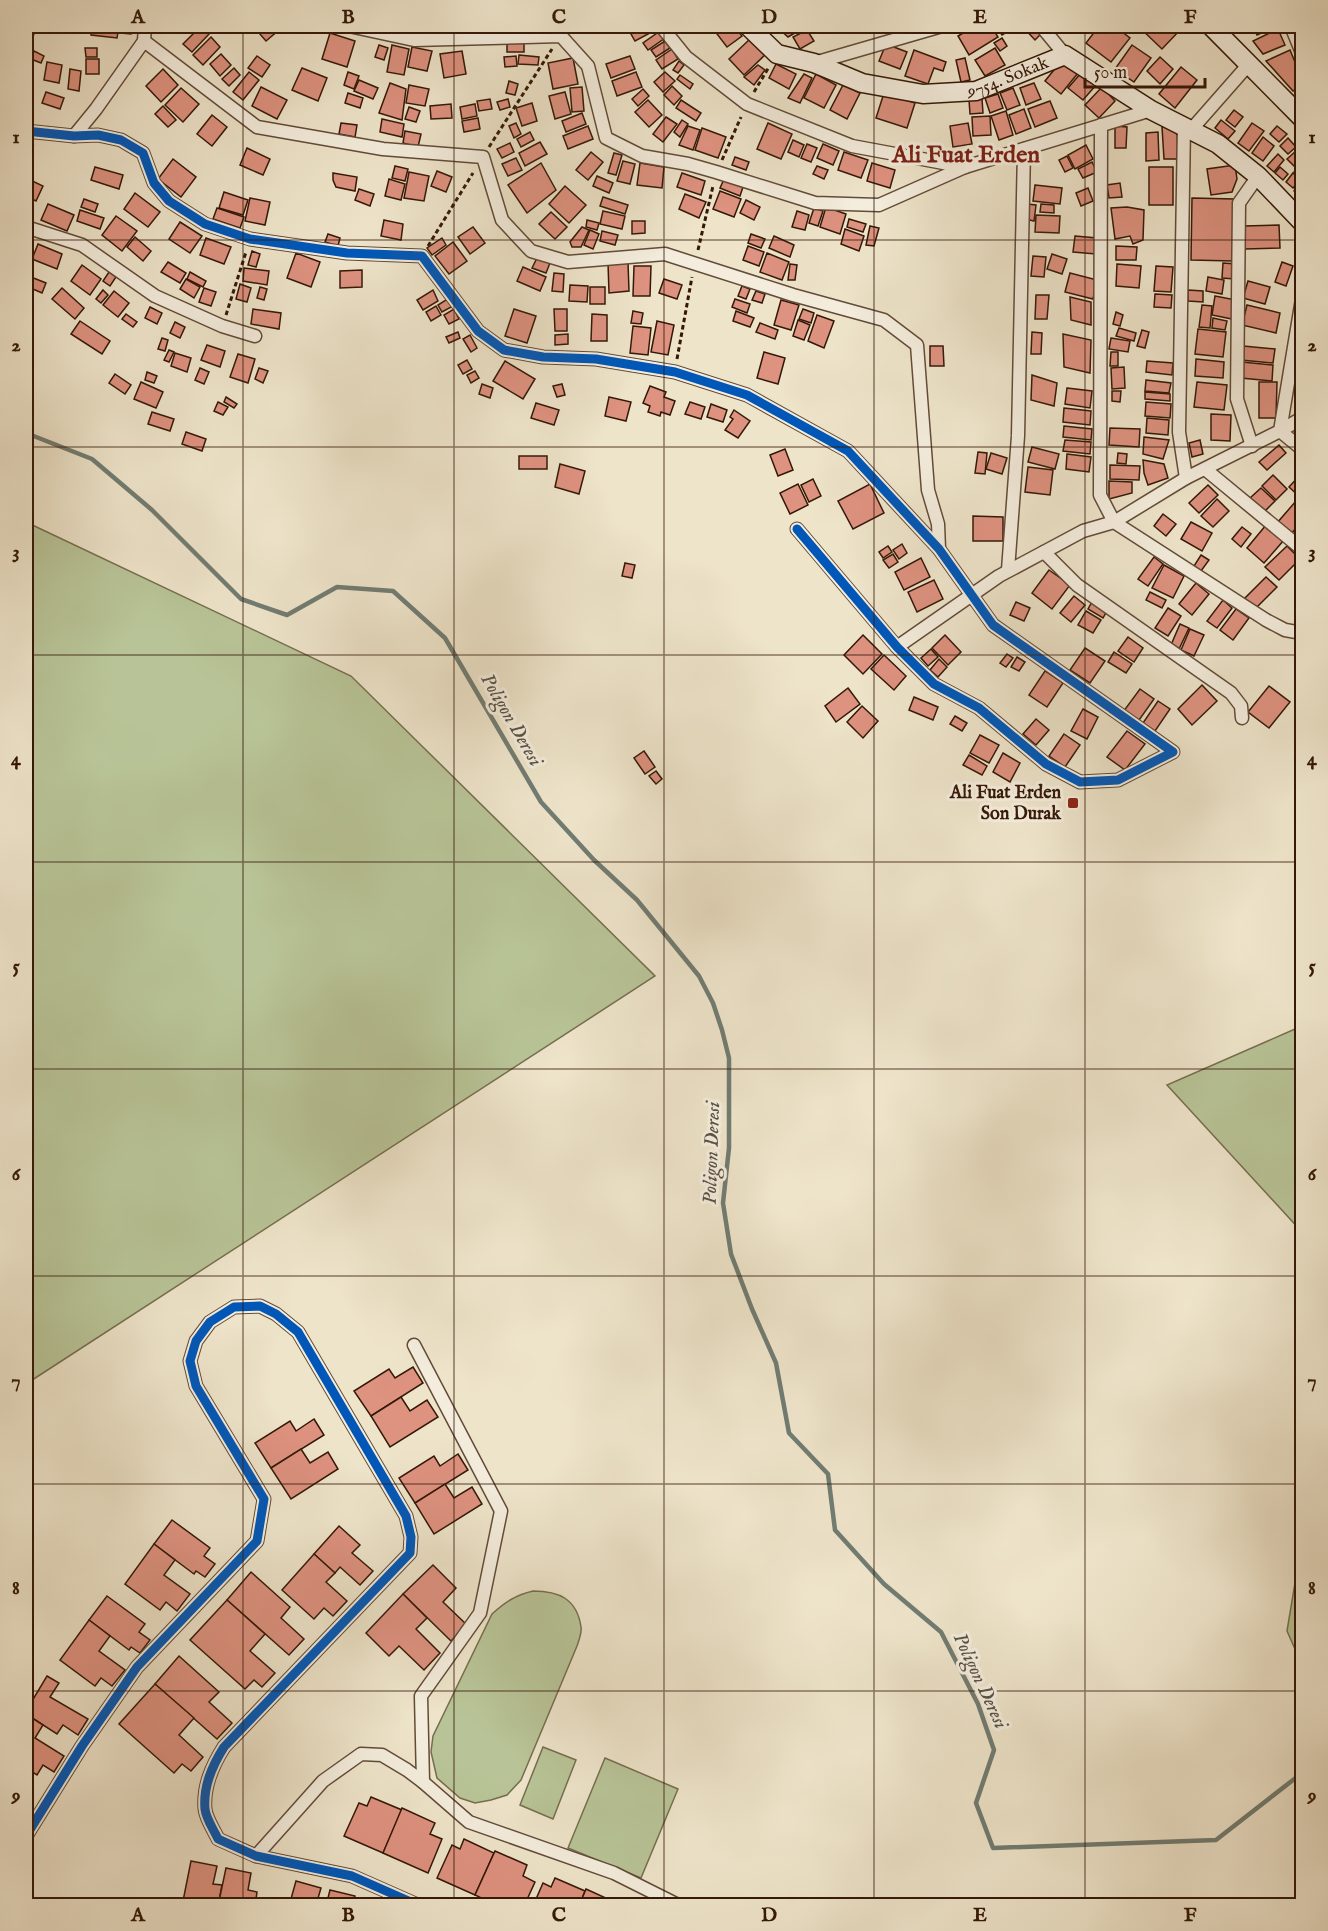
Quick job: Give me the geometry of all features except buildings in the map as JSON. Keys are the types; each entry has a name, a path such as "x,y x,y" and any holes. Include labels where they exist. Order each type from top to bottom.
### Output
{"street":[{"path":"26,36 30,26"},
{"path":"74,136 144,41 145,26"},
{"path":"349,26 414,40 561,36 588,66 606,138 642,156 688,164 815,203 879,205 965,167 1151,110"},
{"path":"661,26 686,57 747,104 852,146 965,167"},
{"path":"748,26 777,54"},
{"path":"911,26 926,28"},
{"path":"814,63 926,28 942,26"},
{"path":"1041,26 1065,55"},
{"path":"1211,26 1301,114"},
{"path":"1291,26 1302,53"},
{"path":"144,41 257,127 383,149 483,157 502,220 531,251 568,262 665,254 793,296 884,320 917,345 928,490 938,524 939,549"},
{"name":"9754. Sokak","path":"777,54 814,63 862,83 923,94 976,91 1065,55 1151,110 1218,144 1258,176 1302,222"},
{"path":"1186,478 1179,432 1187,128 1249,64"},
{"path":"1101,124 1100,495 1114,522 1266,620 1285,630 1302,633"},
{"path":"26,130 74,136 98,135 122,140 143,153 154,183 170,201 205,224 250,239 347,253 422,256 478,331 504,351 543,357 596,359 675,372 747,395 848,451 939,549 993,625 1173,752 1118,780 1080,782 1046,764 979,708 934,684 897,647 797,529"},
{"path":"1008,570 1018,436 1024,148"},
{"path":"1252,446 1237,399 1239,203 1258,176"},
{"path":"26,227 82,245 155,296 222,326 255,336"},
{"path":"1280,431 1302,299"},
{"path":"897,647 1008,570 1083,531 1114,522 1186,478 1252,446 1302,418"},
{"path":"1280,431 1302,448"},
{"path":"1205,469 1302,549"},
{"path":"1044,552 1077,585 1231,693 1241,706 1242,718"},
{"path":"26,1836 82,1746 138,1667 257,1540 264,1499 196,1386 190,1361 196,1341 210,1322 234,1307 260,1306 276,1314 298,1332 406,1516 411,1537 410,1553 224,1747 212,1766 207,1783 205,1811 218,1839 256,1856 352,1876 420,1905"},
{"path":"414,1345 501,1511 480,1613 421,1696 423,1782"},
{"path":"256,1856 323,1781 361,1754 382,1755 423,1782 469,1822 614,1873 680,1905"}],"path":[{"path":"422,256 561,36"},
{"path":"675,372 694,265 716,172 747,104 777,54"},
{"path":"222,326 250,239"}],"green space":[{"path":"26,522 351,676 655,976 26,1384"},
{"path":"1302,1026 1302,1232 1167,1085"},
{"path":"1302,1541 1302,1665 1287,1631"},
{"path":"533,1591 559,1595 571,1603 579,1617 580,1636 521,1780 507,1795 475,1803 460,1798 437,1778 431,1752 433,1736 492,1614 511,1600"},
{"path":"543,1747 576,1760 553,1819 520,1805"},
{"path":"605,1758 678,1789 641,1878 568,1848"}],"waterway":[{"name":"Poligon Deresi","path":"26,433 92,459 152,510 241,599 287,615 337,587 393,591 445,638 541,802 594,860 637,900 699,976 713,1003 729,1058 729,1148 723,1203 731,1254 776,1363 789,1433 828,1474 835,1530 884,1584 941,1632 978,1704 994,1750 976,1803 993,1848 1216,1840 1302,1773"}],"cycle path":[{"path":"26,131 74,136 98,135 121,140 143,153 154,183 169,201 205,224 250,239 347,253 422,256 478,331 504,350 543,357 596,359 675,372 747,395 848,451 939,549 993,625 1173,752 1118,780 1080,782 1046,764 979,708 934,684 897,647 797,529"},
{"path":"26,1836 82,1746 137,1667 257,1541 264,1499 196,1386 190,1361 196,1341 210,1322 234,1307 260,1306 276,1314 298,1332 406,1516 411,1537 410,1553 224,1747 207,1784 205,1801 208,1821 218,1839 256,1856 352,1876 420,1906"}],"place":[{"name":"Ali Fuat Erden Son Durak","path":"1073,803"}],"district":[{"name":"Ali Fuat Erden","path":"966,155"}]}
